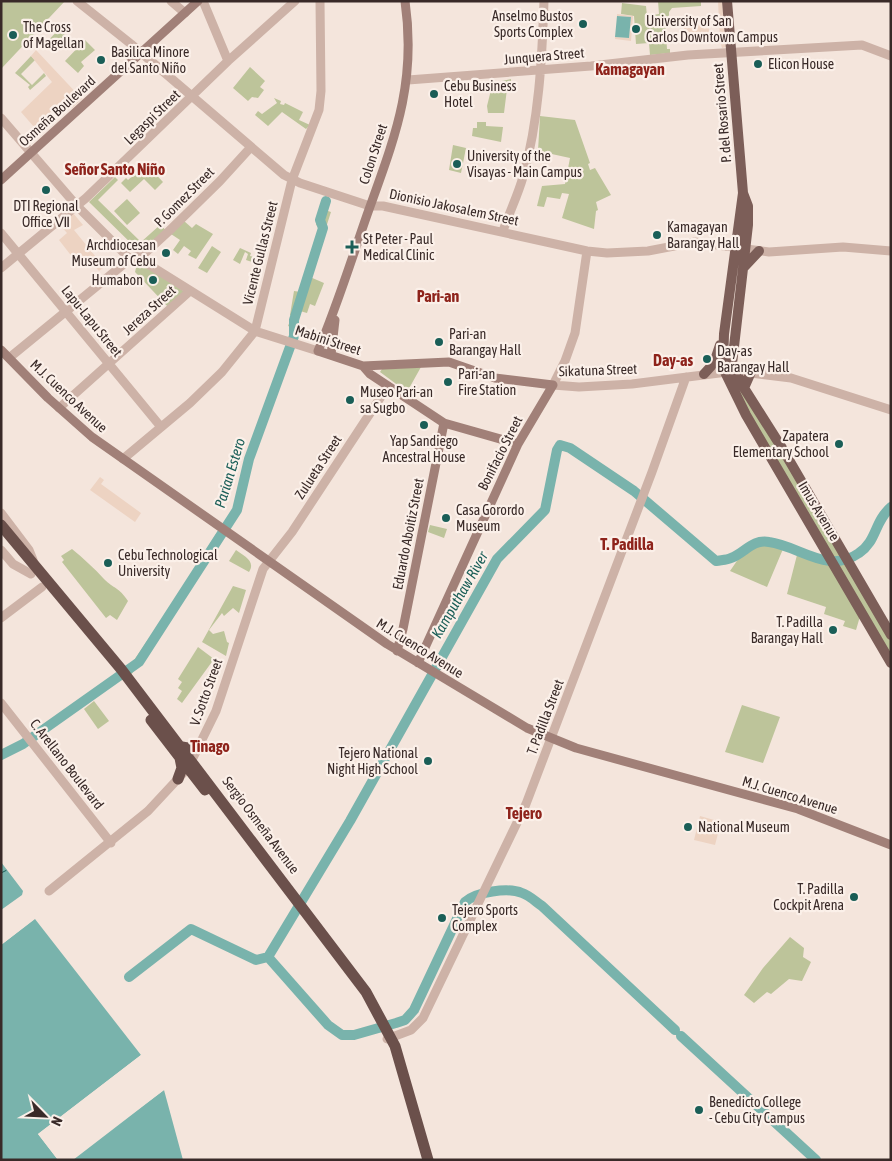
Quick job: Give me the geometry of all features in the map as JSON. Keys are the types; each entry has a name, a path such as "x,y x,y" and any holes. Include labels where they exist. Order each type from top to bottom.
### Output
{"highway":[{"path":"1,525 34,572"},
{"path":"1,536 34,572"},
{"name":"Sergio Osmeña Avenue","path":"34,572 42,587 118,671"},
{"name":"Sergio Osmeña Avenue","path":"34,572 118,671 181,752 187,772 296,901 366,992 385,1031 428,1160"},
{"path":"187,772 182,768 181,752 200,746"},
{"name":"Sergio Osmeña Avenue","path":"187,772 296,901"},
{"name":"Sergio Osmeña Avenue","path":"385,1031 421,1160"}],"main road":[{"name":"Osmeña Boulevard","path":"1,180 198,1"},
{"name":"Colon Street","path":"318,351 336,310 397,128 408,80 409,46 405,1"},
{"name":"P. del Rosario Street","path":"727,1 743,193 748,206 742,247 724,334 723,363 730,371"},
{"name":"P. del Rosario Street","path":"730,371 743,267 742,247"},
{"path":"743,267 759,251"},
{"name":"Colon Street","path":"332,355 336,310"},
{"path":"704,374 714,363 724,334"},
{"name":"M.J. Cuenco Avenue","path":"1,350 59,408 92,437 213,524 397,651 499,712 552,740 798,809 891,845"},
{"name":"Mabini Street","path":"318,351 363,366 370,374 444,423 518,444"},
{"name":"Sikatuna Street","path":"363,366 449,362 495,378 553,385"},
{"name":"Imus Avenue","path":"730,371 744,388 891,635"},
{"name":"Imus Avenue","path":"730,371 746,415 891,663"},
{"path":"744,388 751,372"},
{"name":"Bonifacio Street","path":"418,663 518,444 553,385"},
{"name":"Eduardo Aboitiz Street","path":"397,651 404,629 444,423"},
{"path":"863,615 874,607"}],"street":[{"name":"Dionisio Jakosalem Street","path":"77,1 141,52 292,180 370,206 383,206 587,251 632,252 659,250 695,242 742,247 759,251 843,247 891,251"},
{"path":"171,1 185,13"},
{"path":"203,1 228,61"},
{"name":"Legaspi Street","path":"1,268 78,206 193,97 228,61 295,1"},
{"name":"Vicente Gullas Street","path":"123,459 222,372 255,331 292,180 320,104 320,1"},
{"path":"503,231 522,179 528,156 541,70 544,1"},
{"name":"Junquera Street","path":"408,80 731,53 862,45 891,56"},
{"path":"1,118 78,206 130,259"},
{"name":"P. Gomez Street","path":"9,358 130,259 145,253 220,181 251,147"},
{"name":"Lapu-Lapu Street","path":"1,233 161,427"},
{"name":"Bonifacio Street","path":"553,385 565,361 575,333 587,251"},
{"name":"Mabini Street","path":"130,259 143,260 190,292 255,331 318,351"},
{"name":"Jereza Street","path":"59,408 190,292"},
{"name":"Sikatuna Street","path":"553,385 604,386 730,371 751,372 791,378 891,410"},
{"name":"T. Padilla Street","path":"385,1031 411,1030 423,1018 526,804 552,740 686,377"},
{"name":"Zulueta Street","path":"268,562 274,557 292,532 388,386"},
{"name":"Sergio Osmeña Avenue","path":"1,513 30,550 34,572"},
{"name":"Sergio Osmeña Avenue","path":"1,550 13,564 34,572"},
{"name":"V. Sotto Street","path":"49,891 148,811 187,772 218,704 259,576 268,562"},
{"path":"1,618 42,587"},
{"name":"C. Arellano Boulevard","path":"1,703 111,842"}],"green space":[{"path":"1,1 65,1 1,69"},
{"path":"658,1 701,1 701,6 672,8 669,12 669,20 665,21 667,49 670,49 670,53 650,55 649,43 636,44 634,16 621,14 622,3 646,6 647,16 659,14"},
{"path":"59,29 68,38 53,53 44,45"},
{"path":"85,40 95,50 81,62 84,66 78,73 65,61"},
{"path":"31,56 35,60 21,74 32,85 44,73 46,76 30,90 28,87 30,85 15,73"},
{"path":"250,67 265,81 260,87 264,90 258,98 252,97 248,101 233,88"},
{"path":"511,79 511,89 507,89 504,113 488,113 487,106 491,90 502,85 502,81"},
{"path":"274,98 281,101 280,104 284,105 285,103 303,112 299,120 310,125 306,129 282,112 268,126 255,115 258,111 262,114 277,103"},
{"path":"540,116 575,120 590,163 588,164 590,170 595,168 611,195 596,202 598,210 596,211 594,229 562,218 569,194 562,193 560,199 547,197 544,207 537,206 542,186 565,184 570,158 538,151"},
{"path":"477,122 486,122 486,126 503,127 501,142 472,136 473,128 477,128"},
{"path":"453,145 466,148 461,173 449,170"},
{"path":"146,164 163,182 155,190 144,179 130,192 121,183 126,178 128,180"},
{"path":"115,177 118,180 98,200 141,242 160,225 167,231 142,254 89,202"},
{"path":"127,199 140,213 127,225 114,211"},
{"path":"322,209 331,212 310,277 324,283 315,306 310,304 307,313 300,311 297,319 299,321 296,338 290,337 293,328 288,326 292,316 290,315 294,291 301,292 314,242 317,243 321,227 316,225"},
{"path":"184,221 192,228 196,224 213,234 196,259 188,255 191,251 184,246 178,254 173,250 180,240 171,234"},
{"path":"212,246 221,252 207,273 198,268"},
{"path":"240,248 251,253 250,256 254,257 252,262 246,260 248,254 245,252 240,264 233,260"},
{"path":"137,264 145,266 185,292 169,308 135,272"},
{"path":"421,367 407,392 380,372 382,369"},
{"path":"741,382 891,636 891,663 861,613 856,630 843,626 845,621 824,614 826,607 787,594 797,555 822,564 833,563 731,385"},
{"path":"430,525 447,529 444,538 428,532"},
{"path":"216,534 220,540 131,675 128,669 147,641 149,642"},
{"path":"755,544 769,544 783,549 767,587 730,571 743,552"},
{"path":"72,549 122,593 128,601 117,620 110,615 106,618 62,562 64,560 61,556"},
{"path":"236,550 250,562 251,568 249,572 229,561"},
{"path":"233,586 246,590 239,613 233,608 224,616 222,613 209,630 213,634 224,631 229,643 226,656 202,642"},
{"path":"198,647 214,659 182,703 177,699 182,691 178,688 182,682 178,679"},
{"path":"94,701 109,721 98,729 84,709"},
{"path":"742,705 780,717 763,763 725,752"},
{"path":"790,937 804,948 803,957 811,962 802,981 789,979 771,994 767,992 754,1003 744,995 763,968"}],"shaded area":[{"path":"718,1 722,1 726,47 722,48 720,41"},
{"path":"617,14 633,16 631,41 615,39 615,37 629,38 631,17 617,16"},
{"path":"703,23 704,29 709,28 710,39 699,40 699,37 695,37 695,40 685,41 684,28 690,28 690,24"},
{"path":"36,50 82,99 72,108 64,100 34,127 21,112 52,82 31,56"},
{"path":"73,213 83,225 74,230 104,267 99,271 89,260 80,267 59,240 67,233 59,224"},
{"path":"100,477 104,480 101,484 141,513 135,522 90,490"},
{"path":"700,816 721,822 715,845 694,840"}],"water":[{"path":"617,16 631,17 629,38 615,37"},
{"path":"1,862 23,891 22,895 1,910"},
{"path":"35,919 141,1055 38,1134 58,1160 1,1160 1,945"},
{"path":"164,1090 183,1160 73,1160"}],"pier":[{"path":"34,916 37,917 1,945 1,942"},
{"path":"141,1055 142,1057 41,1135 60,1160 58,1160 38,1134"},
{"path":"163,1088 164,1090 70,1160 71,1158"}],"waterway":[{"name":"Parian Estero","path":"1,755 23,744 139,662 237,510 249,459 294,336 294,320 323,228 320,220 326,201"},
{"name":"Kamputhaw River","path":"268,957 350,821 497,559 545,510 557,450 560,445 570,448 634,491 716,561 729,559 753,544 763,542 780,545 825,560 848,559 865,548 873,537 881,519 891,507"},
{"path":"268,957 328,1025 342,1035 354,1035 405,1020 414,1010 465,902 484,893 516,891 527,895 542,906 675,1030"},
{"path":"129,977 191,929 256,960 268,957"},
{"path":"681,1036 816,1160"}],"ferry route":[{"path":"1,873 7,870"}],"place":[{"name":"Anselmo Bustos Sports Complex","path":"583,24"},
{"name":"University of San Carlos Downtown Campus","path":"636,29"},
{"name":"The Cross of Magellan","path":"13,35"},
{"name":"Basilica Minore del Santo Niño","path":"101,60"},
{"name":"Elicon House","path":"758,64"},
{"name":"Cebu Business Hotel","path":"434,94"},
{"name":"University of the Visayas - Main Campus","path":"457,164"},
{"name":"DTI Regional Office Ⅶ","path":"46,190"},
{"name":"Kamagayan Barangay Hall","path":"657,235"},
{"name":"St Peter - Paul Medical Clinic","path":"352,247"},
{"name":"Archdiocesan Museum of Cebu","path":"166,253"},
{"name":"Humabon","path":"153,280"},
{"name":"Pari-an Barangay Hall","path":"439,342"},
{"name":"Day-as Barangay Hall","path":"707,359"},
{"name":"Pari-an Fire Station","path":"448,382"},
{"name":"Museo Pari-an sa Sugbo","path":"350,400"},
{"name":"Yap Sandiego Ancestral House","path":"424,425"},
{"name":"Zapatera Elementary School","path":"839,444"},
{"name":"Casa Gorordo Museum","path":"446,518"},
{"name":"Cebu Technological University","path":"108,563"},
{"name":"T. Padilla Barangay Hall","path":"833,630"},
{"name":"Tejero National Night High School","path":"428,761"},
{"name":"National Museum","path":"688,827"},
{"name":"T. Padilla Cockpit Arena","path":"854,897"},
{"name":"Tejero Sports Complex","path":"442,918"},
{"name":"Benedicto College - Cebu City Campus","path":"699,1110"}],"district":[{"name":"Kamagayan","path":"630,69"},
{"name":"Señor Santo Niño","path":"115,169"},
{"name":"Pari-an","path":"438,296"},
{"name":"Day-as","path":"673,360"},
{"name":"T. Padilla","path":"627,544"},
{"name":"Tinago","path":"210,746"},
{"name":"Tejero","path":"524,813"}]}
